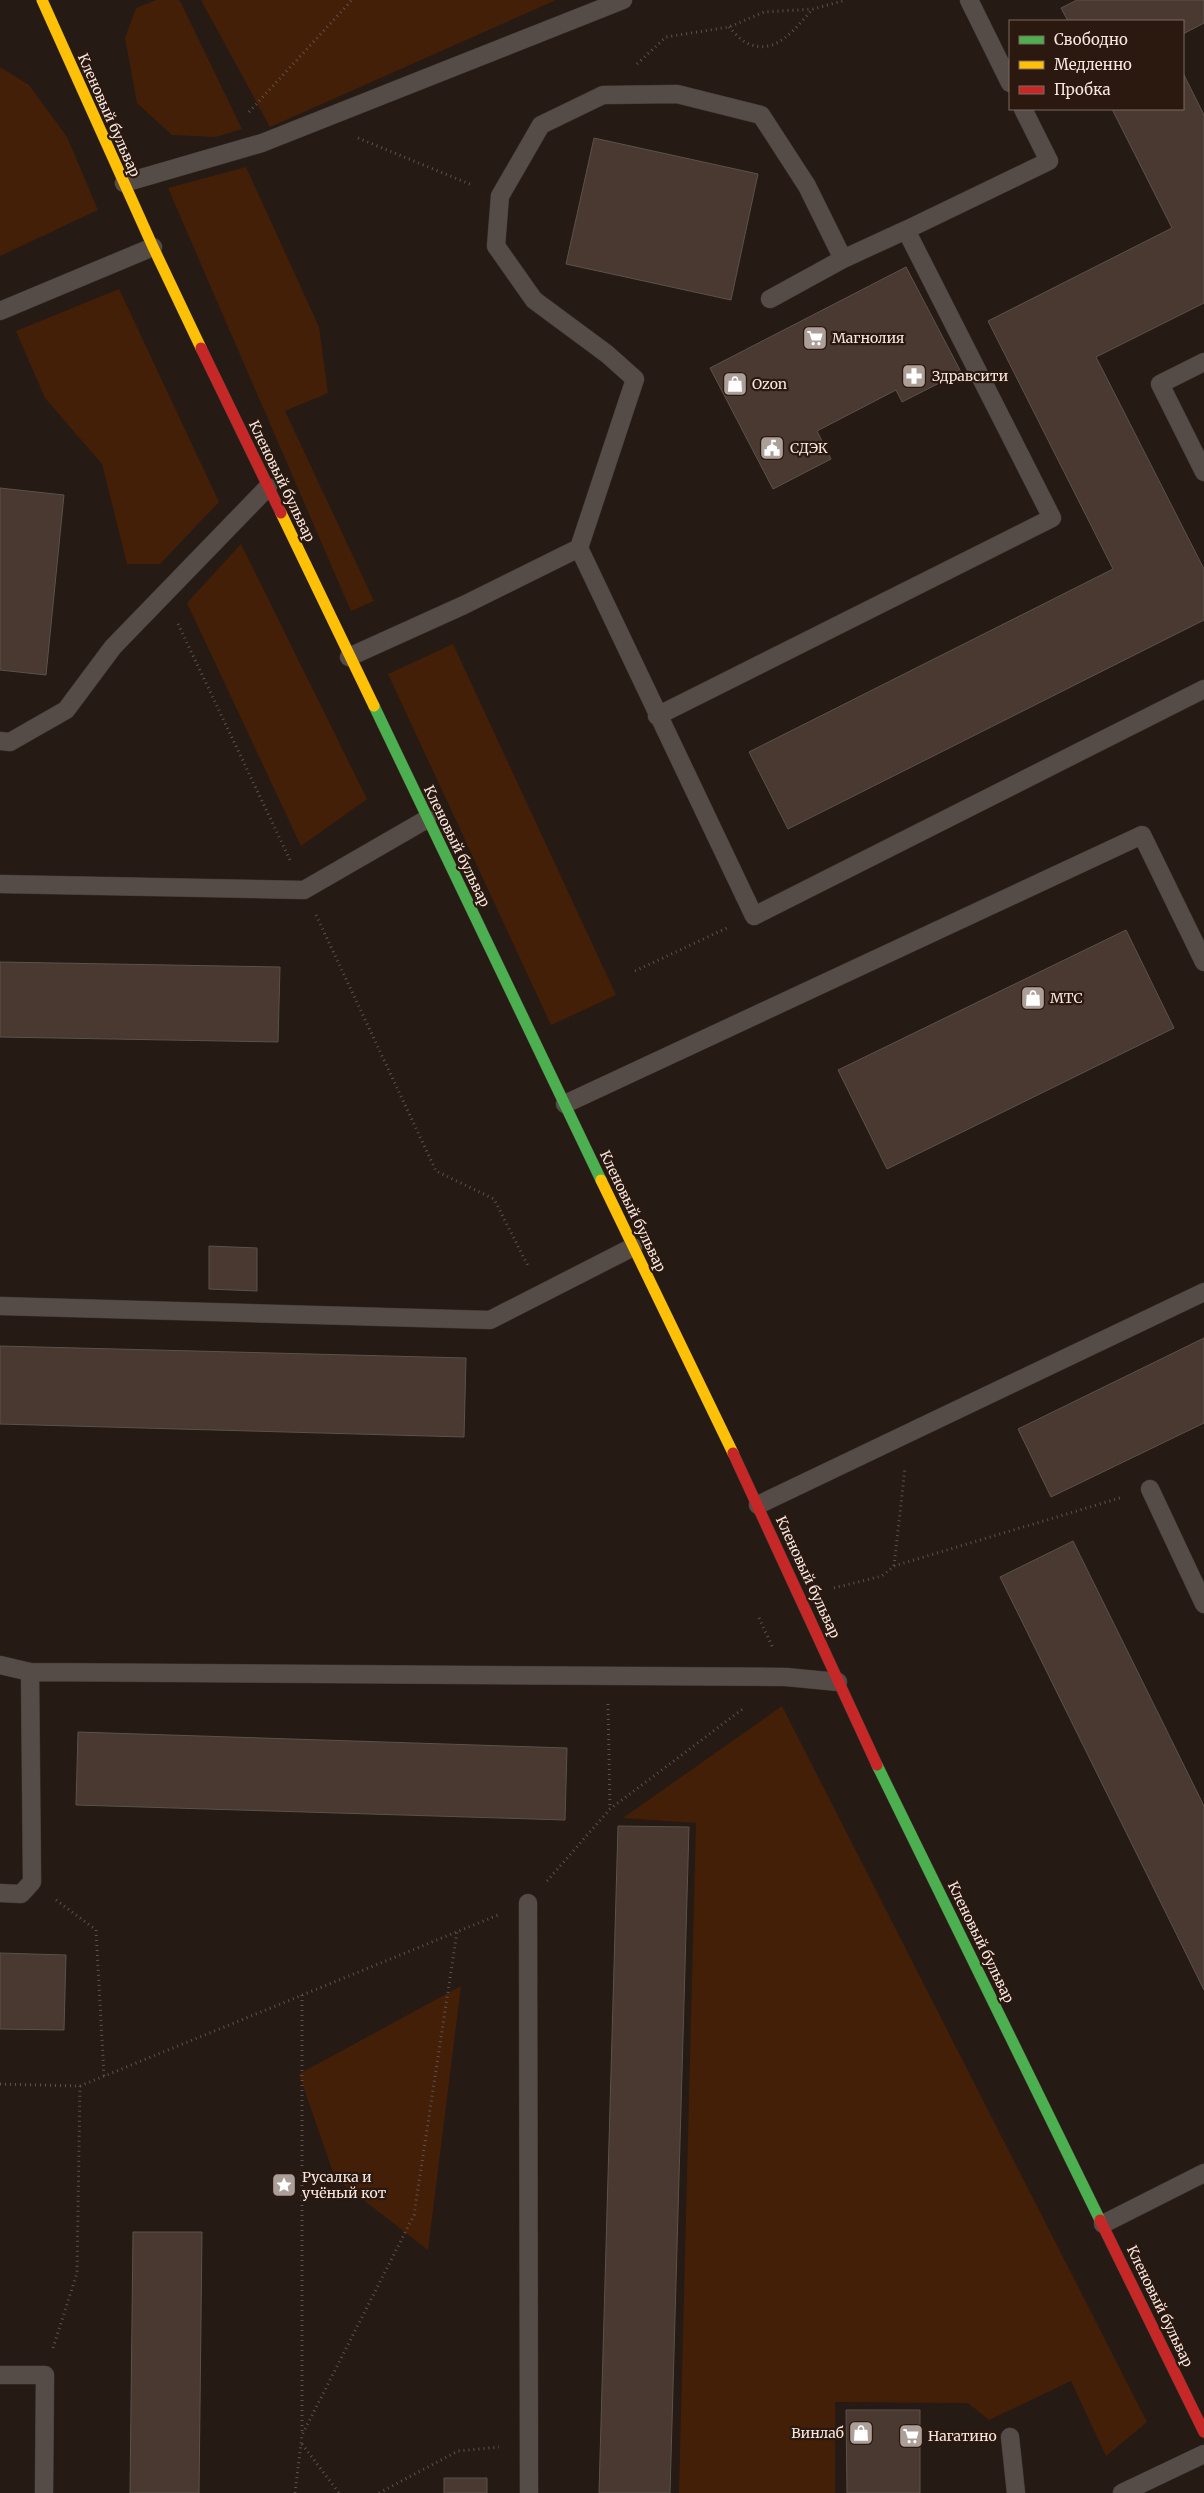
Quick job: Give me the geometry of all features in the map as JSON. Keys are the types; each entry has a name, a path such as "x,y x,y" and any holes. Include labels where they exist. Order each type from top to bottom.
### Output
{"street":[{"name":"Кленовый бульвар","path":"42,0 153,247 758,1504 804,1602 838,1682 1204,2432"}],"lane":[{"path":"124,183 262,143 623,0"},
{"path":"969,0 1009,81"},
{"path":"843,259 807,186 761,115 677,94 603,95 541,125 500,196 496,246 534,300 607,354 635,379 579,548 657,716 754,916 1204,689"},
{"path":"770,299 843,259 1049,161 1024,110"},
{"path":"657,716 1052,518 906,230"},
{"path":"0,311 153,247"},
{"path":"1204,362 1160,384 1204,472"},
{"path":"0,741 10,742 66,710 113,647 268,487"},
{"path":"349,657 464,606 579,548"},
{"path":"0,884 304,890 427,819"},
{"path":"565,1104 1142,835 1204,962"},
{"path":"0,1306 490,1320 633,1247"},
{"path":"758,1504 1204,1292"},
{"path":"1150,1489 1204,1604"},
{"path":"0,1665 30,1672 786,1676 838,1682"},
{"path":"0,1893 21,1894 32,1882 30,1672"},
{"path":"528,1903 529,2493"},
{"path":"1103,2224 1204,2173"},
{"path":"0,2375 45,2375 44,2493"},
{"path":"1010,2438 1016,2493"},
{"path":"1122,2493 1204,2454"}],"path":[{"path":"249,112 352,0"},
{"path":"603,95 666,37 729,27 764,12 813,9 846,0"},
{"path":"729,27 746,43 765,46 785,40 813,9"},
{"path":"318,121 500,196"},
{"path":"183,634 436,1170 494,1199 543,1293"},
{"path":"635,971 722,931"},
{"path":"894,1566 908,1433"},
{"path":"834,1588 882,1576 894,1566 1150,1489"},
{"path":"759,1618 786,1676"},
{"path":"608,1676 610,1809"},
{"path":"0,2084 80,2086 528,1903 610,1809 748,1705"},
{"path":"32,1882 96,1930 104,2076"},
{"path":"295,2493 302,2435 414,2215 457,1932"},
{"path":"302,1995 302,2446 339,2493"},
{"path":"45,2375 77,2273 80,2086"},
{"path":"379,2493 458,2451 529,2444"}],"shaded area":[{"path":"156,0 178,0 181,3 242,129 216,137 172,135 137,103 125,38 136,8"},
{"path":"201,0 556,0 270,127"},
{"path":"0,67 29,85 67,137 98,210 0,256"},
{"path":"246,167 319,327 328,393 285,411 374,601 351,611 168,188"},
{"path":"119,289 219,502 160,564 127,564 102,464 45,398 16,331"},
{"path":"241,544 367,799 301,846 187,603"},
{"path":"453,644 616,995 551,1025 388,674"},
{"path":"782,1706 1147,2422 1106,2456 1071,2381 989,2420 968,2403 835,2402 835,2493 679,2493 696,1823 623,1818"},
{"path":"461,1986 428,2250 335,2178 299,2074"}],"building":[{"path":"1077,0 1204,0 1204,23 1184,33 1184,20 1067,20 1061,8"},
{"path":"1184,75 1204,115 1204,303 1096,357 1204,569 1204,620 788,829 749,752 1113,569 988,321 1172,228 1113,110 1184,110"},
{"path":"594,138 758,174 731,300 566,264"},
{"path":"906,267 961,372 902,402 896,390 817,431 831,459 773,489 710,368"},
{"path":"0,488 64,495 46,675 0,670"},
{"path":"1126,930 1174,1028 887,1169 838,1070"},
{"path":"0,962 280,967 278,1042 0,1037"},
{"path":"209,1246 257,1248 257,1291 209,1289"},
{"path":"1204,1338 1204,1423 1051,1497 1018,1429"},
{"path":"0,1346 466,1358 464,1437 0,1424"},
{"path":"1073,1541 1204,1806 1204,1990 1000,1577"},
{"path":"78,1732 567,1748 565,1820 76,1805"},
{"path":"618,1826 689,1827 670,2493 599,2493"},
{"path":"0,1953 66,1955 64,2030 0,2029"},
{"path":"133,2232 202,2232 199,2493 130,2493"},
{"path":"846,2410 920,2410 920,2493 847,2493"},
{"path":"444,2478 487,2478 487,2493 444,2493"}],"traffic: fast":[{"path":"374,706 601,1180"},
{"path":"877,1765 1100,2220"}],"traffic: slow":[{"path":"42,0 153,247 201,348"},
{"path":"281,513 374,706"},
{"path":"601,1180 733,1453"}],"traffic: jam":[{"path":"201,348 281,513"},
{"path":"733,1453 877,1765"},
{"path":"1100,2220 1204,2432"}],"place":[{"name":"Магнолия","path":"815,338"},
{"name":"Здравсити","path":"914,376"},
{"name":"Ozon","path":"735,384"},
{"name":"СДЭК","path":"772,448"},
{"name":"МТС","path":"1033,998"},
{"name":"Русалка и учёный кот","path":"284,2185"},
{"name":"Винлаб","path":"861,2433"},
{"name":"Нагатино","path":"911,2436"}]}
